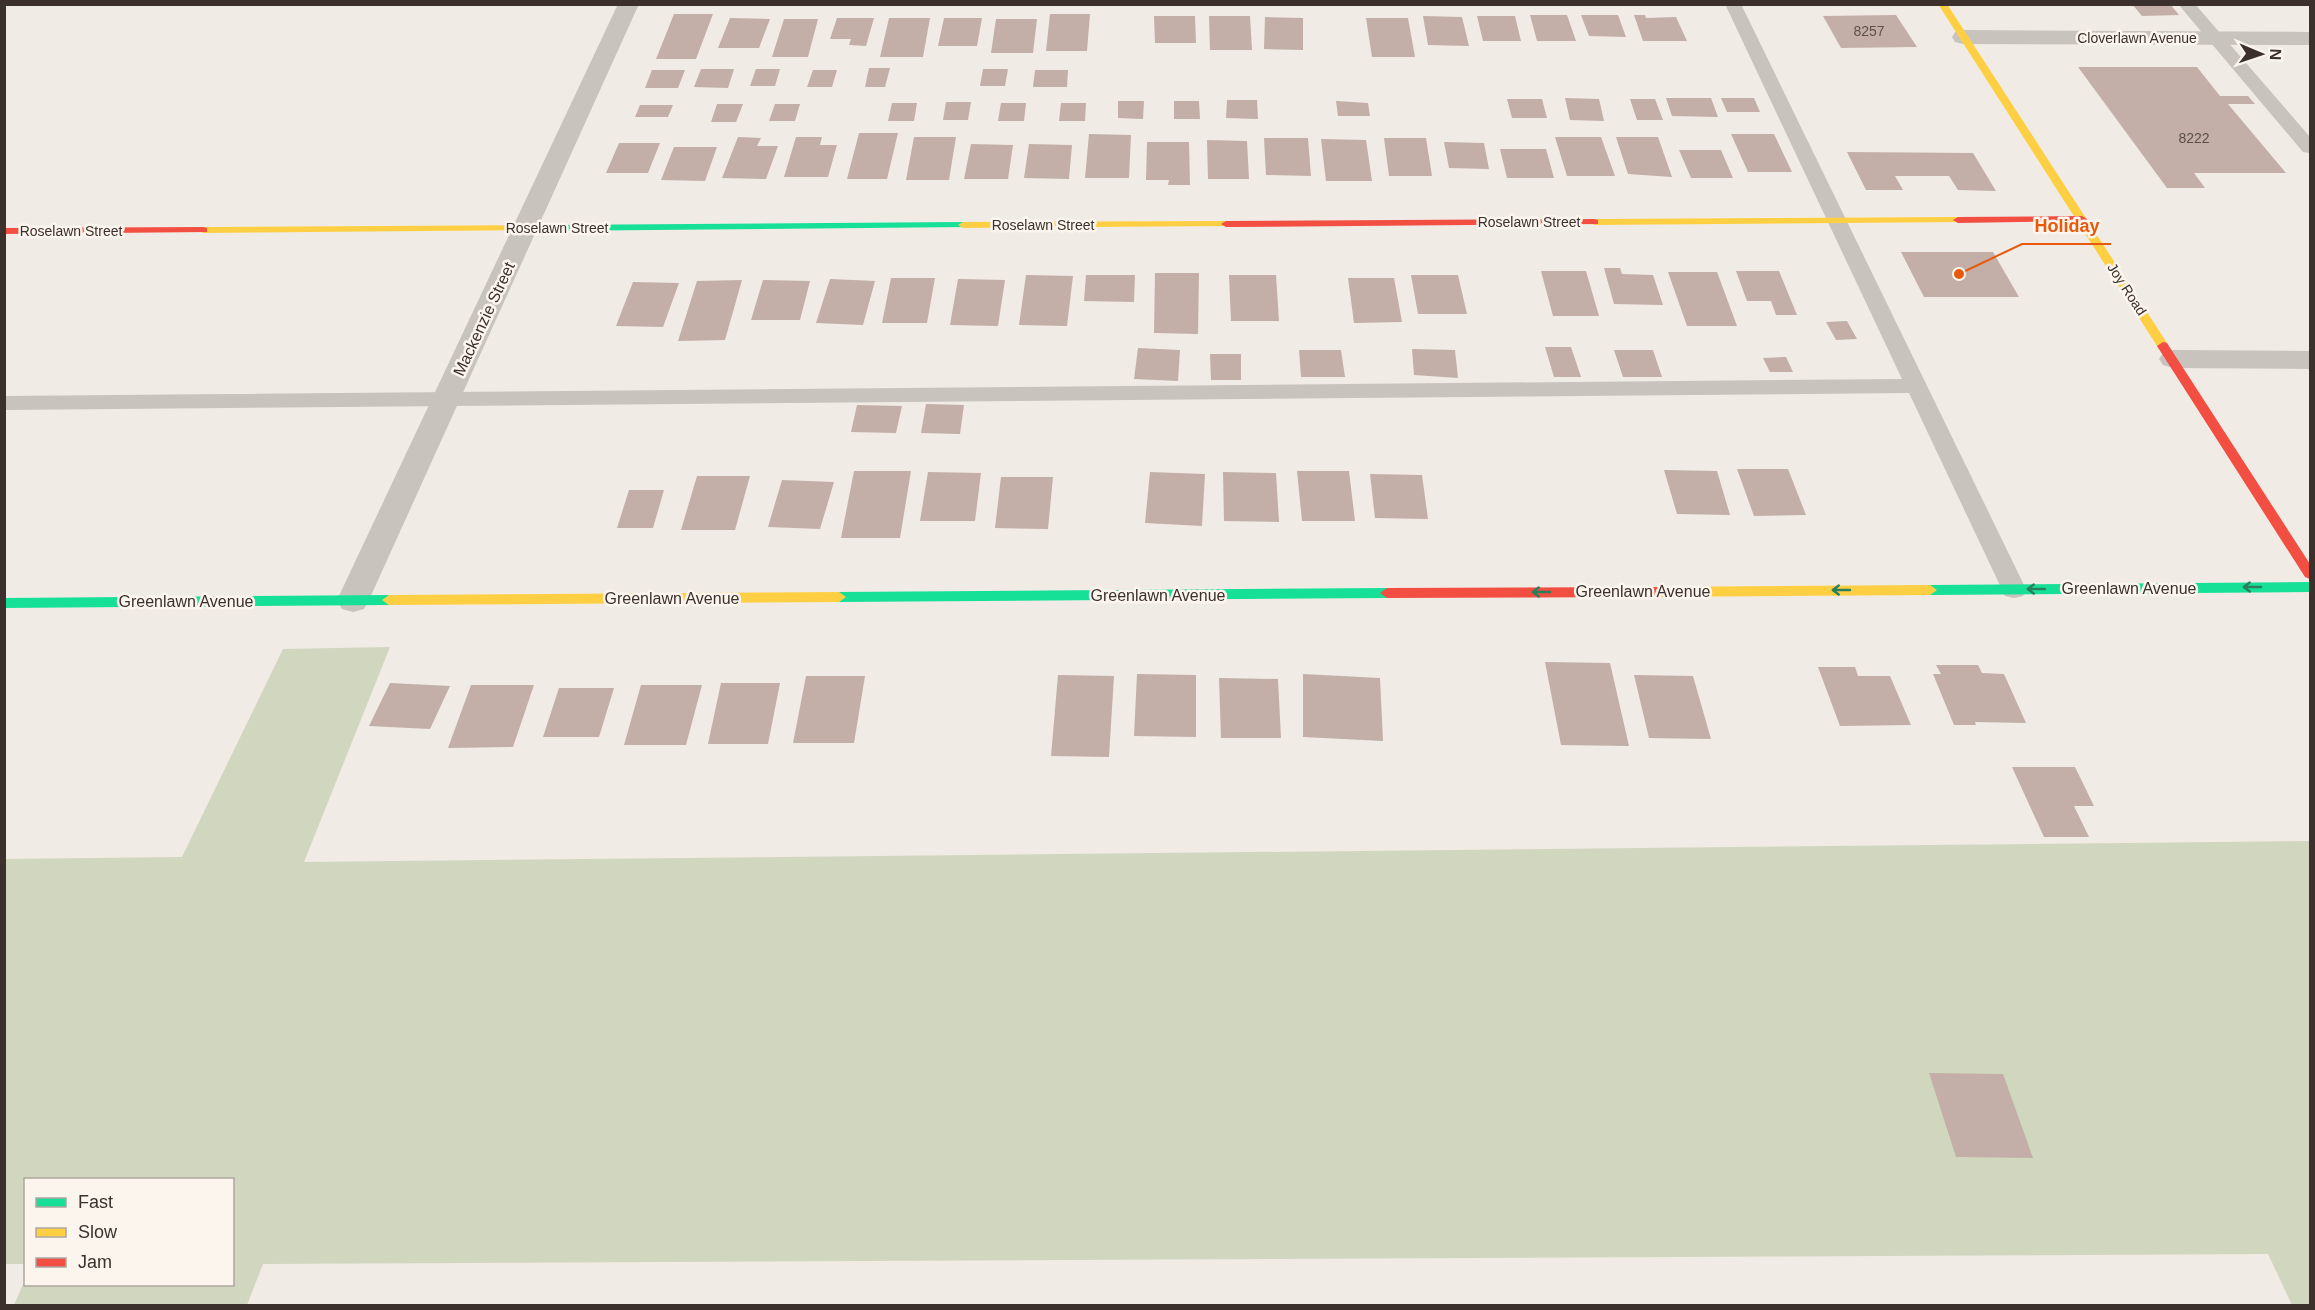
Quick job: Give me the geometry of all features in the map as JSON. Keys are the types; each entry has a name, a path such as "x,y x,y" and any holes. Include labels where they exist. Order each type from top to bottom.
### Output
{"street":[{"name":"Mackenzie Street","path":"353,600 629,4"},
{"name":"Joy Road","path":"1942,4 2310,574"},
{"name":"Cloverlawn Avenue","path":"1963,38 2310,39"},
{"name":"Roselawn Street","path":"4,231 2082,219"},
{"path":"2173,359 2310,360"},
{"name":"Greenlawn Avenue","path":"4,603 2310,587"}],"lane":[{"path":"1733,4 1839,220 2014,589"},
{"path":"2186,4 2310,148"},
{"path":"4,403 1917,386"}],"green space":[{"path":"390,647 304,862 2310,841 2310,1305 2292,1305 2268,1254 263,1264 247,1305 14,1305 24,1282 24,1286 234,1286 234,1178 24,1178 24,1264 5,1264 4,859 182,857 283,649"}],"building":[{"path":"2132,4 2170,4 2179,15 2142,16"},
{"path":"674,14 713,14 696,59 656,59"},
{"path":"1050,14 1090,14 1087,51 1046,51"},
{"path":"1530,15 1567,15 1576,41 1537,41"},
{"path":"1581,15 1618,15 1626,37 1589,36"},
{"path":"1634,15 1645,15 1646,18 1676,17 1687,41 1643,41"},
{"path":"1896,15 1917,47 1841,48 1823,16"},
{"path":"1154,16 1195,16 1196,43 1155,43"},
{"path":"1209,16 1250,16 1252,50 1210,50"},
{"path":"1423,16 1462,17 1469,46 1428,45"},
{"path":"1477,16 1515,16 1521,41 1483,41"},
{"path":"1265,17 1303,18 1303,50 1264,49"},
{"path":"730,18 770,19 759,48 718,48"},
{"path":"837,18 874,18 866,46 849,45 851,39 830,39"},
{"path":"889,18 930,18 923,57 880,57"},
{"path":"944,18 982,18 977,46 938,46"},
{"path":"1366,18 1408,18 1415,57 1372,57"},
{"path":"784,19 818,19 808,57 772,57"},
{"path":"996,19 1037,19 1033,53 991,53"},
{"path":"2078,67 2197,67 2220,96 2248,96 2255,104 2228,104 2286,173 2194,173 2205,188 2167,188"},
{"path":"869,68 890,68 885,87 865,87"},
{"path":"701,69 734,69 728,88 694,87"},
{"path":"756,69 780,69 775,86 750,86"},
{"path":"983,69 1008,69 1005,86 980,86"},
{"path":"652,70 685,70 678,88 645,88"},
{"path":"813,70 837,70 832,87 807,87"},
{"path":"1035,70 1068,70 1067,87 1033,87"},
{"path":"1565,98 1599,99 1604,121 1570,120"},
{"path":"1666,98 1711,98 1718,117 1672,116"},
{"path":"1721,98 1754,98 1760,112 1727,112"},
{"path":"1507,99 1542,99 1547,118 1512,118"},
{"path":"1630,99 1655,99 1663,120 1637,120"},
{"path":"1227,100 1257,100 1258,119 1226,118"},
{"path":"1118,101 1144,101 1143,119 1118,118"},
{"path":"1174,101 1199,101 1200,119 1174,119"},
{"path":"1336,101 1368,103 1370,116 1338,116"},
{"path":"946,102 971,102 968,120 943,120"},
{"path":"892,103 917,103 914,121 888,121"},
{"path":"1001,103 1026,103 1024,121 998,121"},
{"path":"1061,103 1086,103 1085,121 1059,121"},
{"path":"717,104 743,104 736,122 711,122"},
{"path":"775,104 800,104 795,121 769,121"},
{"path":"640,105 673,105 668,117 635,117"},
{"path":"859,133 898,133 887,179 847,179"},
{"path":"1089,134 1131,135 1129,178 1085,178"},
{"path":"1731,134 1774,134 1792,172 1748,172"},
{"path":"738,137 761,138 757,146 778,146 766,179 722,178"},
{"path":"796,137 822,137 820,145 837,145 828,177 784,177"},
{"path":"914,137 956,137 949,180 906,180"},
{"path":"1555,137 1601,137 1615,176 1567,176"},
{"path":"1616,137 1658,137 1672,177 1628,174"},
{"path":"1264,138 1308,138 1311,176 1266,175"},
{"path":"1384,138 1426,138 1432,176 1389,176"},
{"path":"1321,139 1366,140 1372,181 1326,181"},
{"path":"1207,140 1247,141 1249,179 1208,179"},
{"path":"1147,142 1189,142 1190,185 1168,185 1169,180 1146,180"},
{"path":"1444,142 1484,143 1489,169 1449,168"},
{"path":"619,143 660,143 648,173 606,173"},
{"path":"971,144 1013,145 1008,179 964,179"},
{"path":"1029,144 1072,145 1069,179 1024,178"},
{"path":"674,147 717,147 705,181 661,180"},
{"path":"1500,149 1546,149 1554,178 1507,178"},
{"path":"1679,150 1721,150 1733,178 1691,178"},
{"path":"1847,152 1973,153 1996,191 1958,190 1949,176 1895,176 1903,190 1866,190"},
{"path":"1901,252 1993,252 2019,297 1924,297"},
{"path":"1604,268 1620,268 1622,274 1653,275 1663,305 1614,304"},
{"path":"1541,271 1586,271 1599,316 1553,316"},
{"path":"1736,271 1779,271 1797,315 1776,315 1771,301 1747,301"},
{"path":"1668,272 1717,272 1737,326 1687,326"},
{"path":"1155,273 1199,273 1198,334 1154,333"},
{"path":"1026,275 1073,276 1067,326 1019,325"},
{"path":"1086,275 1135,275 1134,302 1084,301"},
{"path":"1229,275 1276,275 1279,321 1231,321"},
{"path":"1411,275 1458,275 1467,314 1418,314"},
{"path":"891,278 935,278 927,323 882,323"},
{"path":"1348,278 1394,278 1402,322 1354,323"},
{"path":"830,279 875,281 863,325 816,323"},
{"path":"958,279 1005,280 998,326 950,325"},
{"path":"742,280 725,340 678,341 697,281"},
{"path":"763,280 810,281 800,320 751,320"},
{"path":"633,282 679,283 663,327 616,326"},
{"path":"1847,321 1857,339 1836,340 1826,322"},
{"path":"1545,347 1571,347 1581,377 1554,377"},
{"path":"1138,348 1180,350 1178,381 1134,379"},
{"path":"1412,349 1455,350 1458,378 1414,375"},
{"path":"1299,350 1341,350 1345,377 1301,377"},
{"path":"1614,350 1653,350 1662,377 1623,377"},
{"path":"1210,354 1241,354 1241,380 1211,380"},
{"path":"1786,357 1793,372 1770,372 1763,358"},
{"path":"926,404 964,405 960,434 921,433"},
{"path":"857,405 902,406 896,433 851,432"},
{"path":"1737,469 1788,469 1806,515 1754,516"},
{"path":"1664,470 1717,471 1730,515 1677,514"},
{"path":"854,471 911,471 900,538 841,538"},
{"path":"1297,471 1349,471 1355,521 1302,521"},
{"path":"928,472 981,473 975,521 920,521"},
{"path":"1150,472 1205,474 1202,526 1145,523"},
{"path":"1223,472 1276,473 1279,522 1224,521"},
{"path":"1370,474 1422,475 1428,519 1375,518"},
{"path":"697,476 750,476 735,530 681,530"},
{"path":"1001,477 1053,477 1048,529 995,528"},
{"path":"782,480 834,482 820,529 768,527"},
{"path":"629,490 664,490 653,528 617,528"},
{"path":"1545,662 1610,663 1629,746 1561,745"},
{"path":"1936,665 1978,665 1982,673 2004,674 2026,723 1975,722 1976,725 1954,725 1933,674 1941,674"},
{"path":"1818,667 1855,667 1858,676 1890,676 1911,725 1840,726"},
{"path":"1137,674 1196,675 1196,737 1134,736"},
{"path":"1303,674 1380,678 1383,741 1303,737"},
{"path":"1058,675 1114,676 1109,757 1051,756"},
{"path":"1634,675 1693,676 1711,739 1649,738"},
{"path":"806,676 865,676 854,743 793,743"},
{"path":"1219,678 1278,679 1281,738 1221,738"},
{"path":"390,683 450,686 430,729 369,726"},
{"path":"721,683 780,683 768,744 708,744"},
{"path":"471,685 534,685 513,747 448,748"},
{"path":"641,685 702,685 686,745 624,745"},
{"path":"559,688 614,688 599,737 543,737"},
{"path":"2012,767 2075,767 2094,806 2074,806 2089,837 2044,837"},
{"path":"1929,1073 2003,1074 2033,1158 1956,1157"}],"traffic: fast":[{"path":"544,228 963,225"},
{"path":"1930,590 2310,587"},
{"path":"839,597 1387,593"},
{"path":"4,603 389,600"}],"traffic: slow":[{"path":"1942,4 2163,346"},
{"path":"1594,222 1958,220"},
{"path":"963,225 1226,224"},
{"path":"203,230 544,228"},
{"path":"1659,592 1930,590"},
{"path":"389,600 839,597"}],"traffic: jam":[{"path":"1958,220 2082,219"},
{"path":"1226,224 1594,222"},
{"path":"4,231 203,230"},
{"path":"2163,346 2310,574"},
{"path":"1387,593 1659,592"}],"place":[{"name":"Holiday","path":"1959,274"}]}
